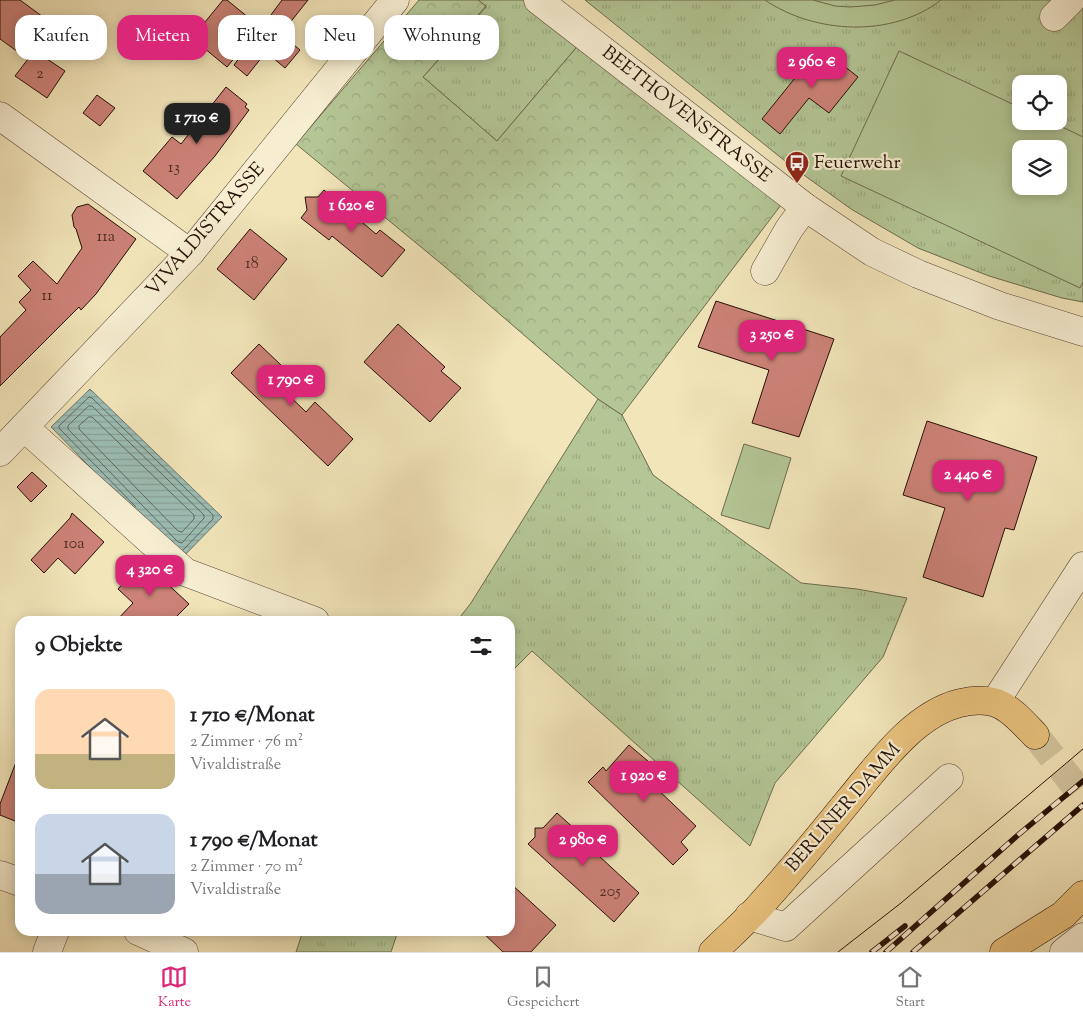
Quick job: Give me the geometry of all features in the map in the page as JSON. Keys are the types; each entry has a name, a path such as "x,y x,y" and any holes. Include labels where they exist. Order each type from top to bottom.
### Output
{"main road":[{"name":"BERLINER DAMM","path":"713,952 764,902 888,753 917,724 945,708 960,703 976,701 995,702"},
{"path":"995,702 1012,711 1035,735"},
{"path":"1004,952 1063,915 1083,895"}],"street":[{"name":"VIVALDISTRASSE","path":"0,452 190,253 395,0"},
{"name":"BEETHOVENSTRASSE","path":"538,0 805,207 872,252 918,274 1000,306 1083,332"},
{"path":"0,116 190,253"},
{"path":"766,271 789,229 805,207"},
{"path":"24,427 185,572 302,616"},
{"path":"995,702 1083,566"},
{"path":"749,916 786,927 949,778"},
{"path":"0,875 15,880"},
{"path":"47,952 53,936"},
{"path":"149,936 184,952"},
{"path":"1064,952 1083,937"}],"green space":[{"path":"419,0 478,0 486,6 478,15 406,15"},
{"path":"478,0 531,0 581,42 497,141 423,77 438,60 499,60 499,15 479,15 486,7"},
{"path":"585,0 1083,0 1083,302 1062,298 989,276 918,248 851,209 790,165"},
{"path":"765,0 813,0 835,6 850,7 875,5 895,0 941,0 921,12 900,21 877,26 853,27 807,20"},
{"path":"384,41 384,60 438,60 423,77 497,141 581,42 784,201 622,415 598,399 444,266 296,144 368,60 374,60 374,53"},
{"path":"899,51 1012,104 1012,130 1067,129 1083,137 1083,282 1080,288 841,176"},
{"path":"598,399 622,415 653,475 801,583 857,589 907,598 883,657 775,783 750,846 532,651 515,668 515,616 461,616 471,603"},
{"path":"744,444 791,458 769,529 721,515"},
{"path":"301,936 396,936 391,952 296,952"}],"water":[{"path":"90,389 222,517 180,560 51,427"}],"building":[{"path":"0,0 20,0 40,15 15,15 15,50 0,39"},
{"path":"223,0 227,0 245,15 218,15 218,60 208,51 208,18"},
{"path":"282,0 308,0 295,16 271,15"},
{"path":"295,46 300,50 295,56"},
{"path":"820,47 858,77 829,113 809,98 780,134 762,119"},
{"path":"27,60 48,60 65,71 47,98 15,76"},
{"path":"219,60 233,60 227,67"},
{"path":"238,60 260,60 247,76 234,65"},
{"path":"276,60 292,60 285,68"},
{"path":"226,87 247,104 245,107 249,110 215,156 177,199 143,171 172,137 181,144"},
{"path":"97,95 115,108 100,126 83,113"},
{"path":"324,190 376,234 380,230 405,250 382,277 332,236 329,240 301,218 307,210 305,197 318,197"},
{"path":"88,204 136,239 96,294 81,310 79,307 0,386 0,337 26,310 19,302 31,290 18,276 33,261 57,284 82,248 74,227 72,215 77,207"},
{"path":"250,229 287,259 254,300 217,269"},
{"path":"716,301 834,339 799,437 752,423 769,370 698,347"},
{"path":"398,324 445,367 441,371 461,388 430,422 364,362"},
{"path":"259,344 283,367 272,379 306,412 315,402 353,439 328,466 231,373"},
{"path":"927,421 1037,457 1014,530 1005,528 983,597 923,577 945,508 903,495"},
{"path":"32,472 47,486 31,502 17,487"},
{"path":"72,513 104,542 75,574 58,558 44,573 31,560 70,518"},
{"path":"143,561 189,604 177,616 121,616 133,603 118,589"},
{"path":"629,745 662,773 652,784 696,826 681,842 688,850 673,865 588,782 603,767 606,771"},
{"path":"15,765 15,821 0,815 0,804"},
{"path":"557,813 587,840 584,842 639,893 614,922 528,844 535,837 535,828 543,828"},
{"path":"515,888 556,925 531,952 503,952 486,936 515,936"}],"tunnel":[{"path":"1035,735 1083,796"}],"tram line":[{"path":"838,952 901,903 1083,749"}],"railway":[{"path":"886,952 1018,835 1083,781"},
{"path":"913,952 1083,805"},
{"path":"872,952 905,926"}],"place":[{"name":"Feuerwehr","path":"797,184"}]}
